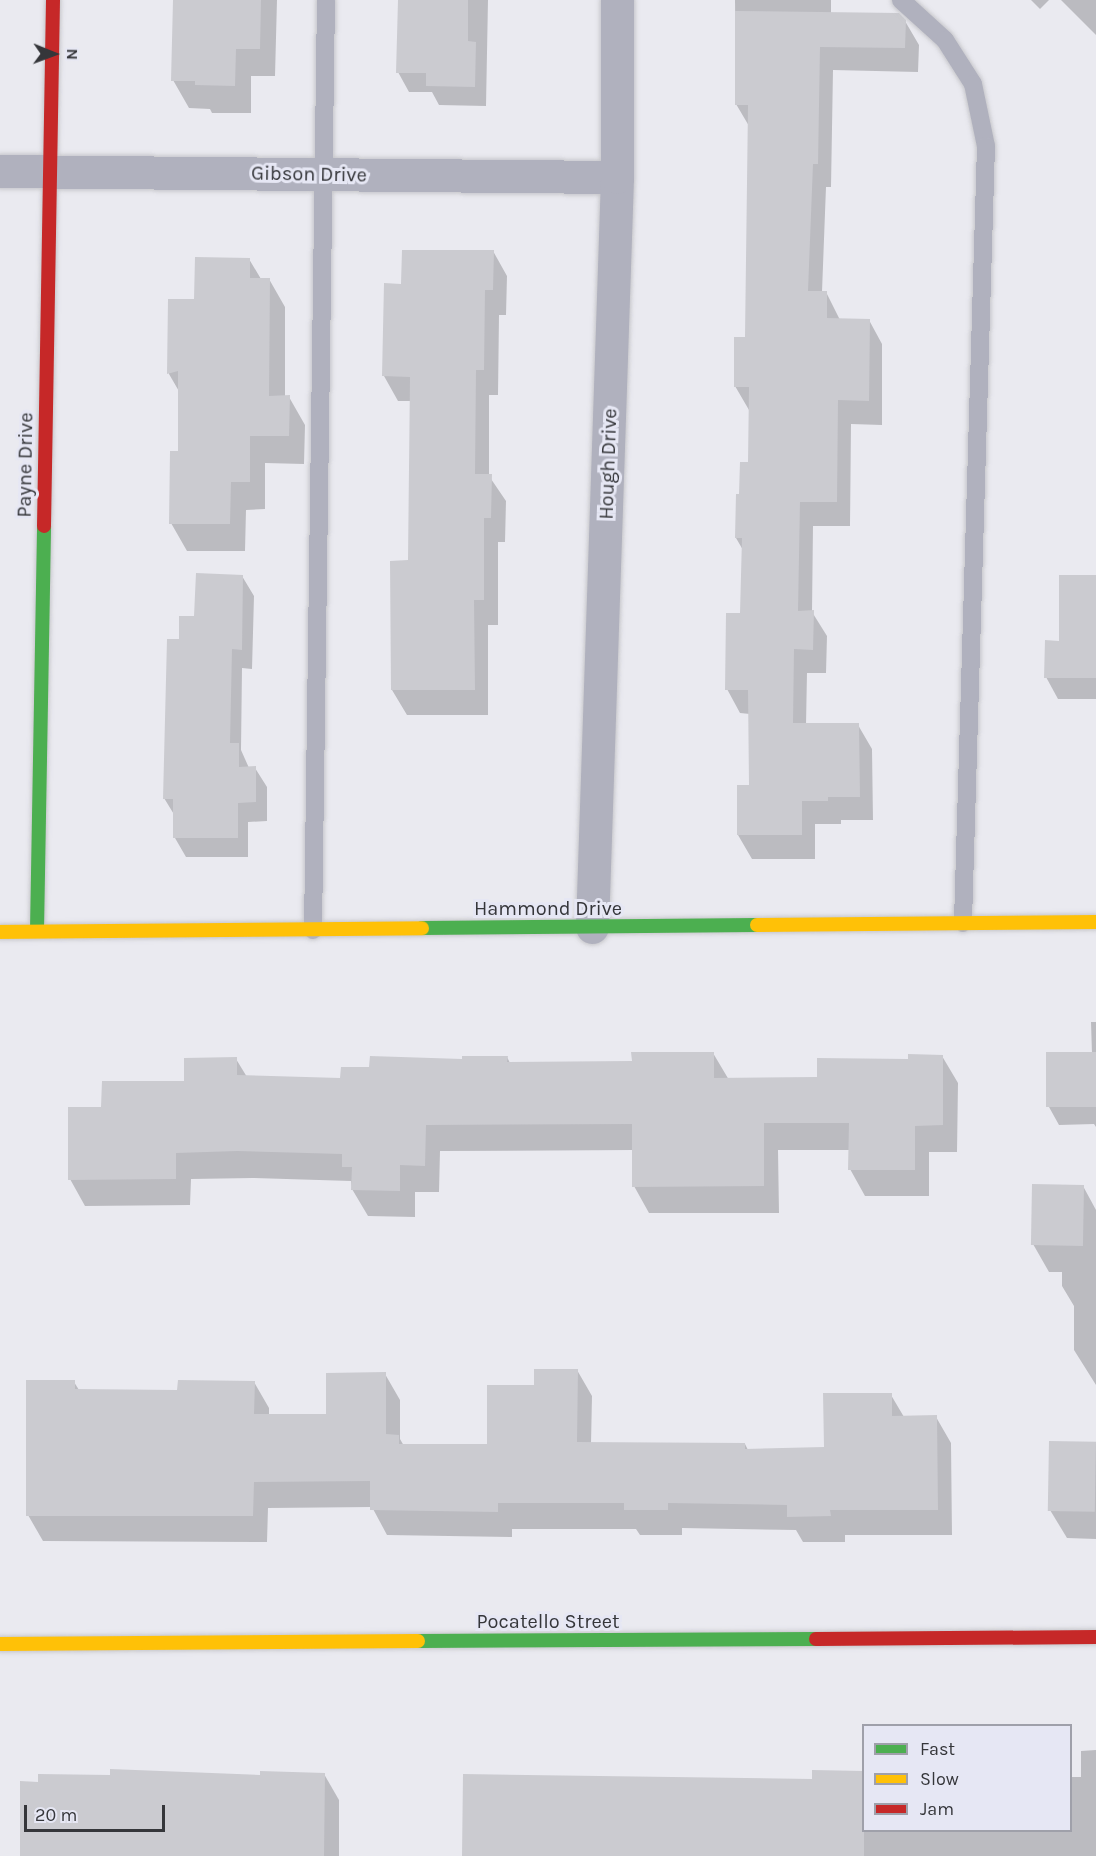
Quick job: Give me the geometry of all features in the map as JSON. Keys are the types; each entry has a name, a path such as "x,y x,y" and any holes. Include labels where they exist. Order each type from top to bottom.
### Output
{"street":[{"name":"Payne Drive","path":"37,931 53,0"},
{"name":"Hough Drive","path":"592,927 617,177 617,0"},
{"name":"Gibson Drive","path":"0,171 617,177"},
{"name":"Hammond Drive","path":"0,932 1096,922"},
{"name":"Pocatello Street","path":"0,1644 1096,1637"}],"lane":[{"path":"313,930 326,0"},
{"path":"901,0 945,40 973,84 986,146 963,923"}],"building":[{"path":"173,0 261,0 260,49 236,49 235,86 195,85 195,81 171,81"},
{"path":"398,0 468,0 468,41 476,42 475,87 426,86 426,73 396,73"},
{"path":"735,11 899,13 906,20 905,48 820,47 818,164 813,164 808,291 827,291 827,318 870,319 869,401 838,400 837,502 800,502 798,611 814,610 813,650 794,649 793,723 859,723 860,797 828,797 828,801 802,801 802,835 737,835 737,785 749,785 748,690 725,690 726,613 740,613 742,538 735,538 736,494 739,494 740,462 748,462 749,387 734,387 734,337 745,337 748,105 735,105"},
{"path":"402,250 494,250 493,290 485,290 484,370 476,370 475,474 492,474 491,518 484,518 484,600 474,600 475,690 391,690 390,561 408,560 410,377 382,376 384,283 401,284"},
{"path":"195,257 250,258 250,278 270,278 269,396 290,395 289,436 250,436 250,482 231,482 230,524 169,524 170,451 178,451 178,371 167,374 168,299 194,299"},
{"path":"196,573 243,575 242,650 232,649 230,743 239,743 239,767 256,766 256,802 238,803 238,838 173,838 173,799 163,799 167,639 179,639 179,616 194,616"},
{"path":"1059,575 1096,575 1096,678 1044,678 1045,640 1059,641"},
{"path":"631,1052 714,1052 714,1078 817,1077 817,1058 908,1059 908,1054 943,1055 943,1125 915,1126 915,1170 848,1170 849,1123 764,1123 764,1186 632,1187 632,1124 426,1125 425,1166 400,1165 400,1191 351,1190 352,1167 342,1167 342,1154 237,1151 176,1153 176,1179 68,1180 68,1107 101,1107 102,1081 184,1081 184,1058 237,1057 237,1075 340,1078 341,1067 369,1067 370,1056 462,1059 462,1056 508,1056 507,1062 632,1061"},
{"path":"1046,1052 1096,1052 1096,1107 1046,1107"},
{"path":"1032,1184 1084,1185 1083,1246 1031,1245"},
{"path":"534,1369 578,1369 577,1442 745,1443 745,1449 824,1447 823,1393 892,1393 892,1416 937,1415 938,1510 830,1510 831,1516 787,1517 787,1505 668,1503 668,1510 624,1510 624,1503 498,1503 498,1512 370,1510 370,1481 254,1482 253,1516 26,1516 26,1380 75,1380 75,1389 177,1390 178,1380 255,1381 254,1414 326,1414 326,1373 386,1372 386,1434 399,1435 399,1444 487,1444 487,1385 534,1385"},
{"path":"1049,1441 1096,1442 1095,1512 1048,1511"},
{"path":"110,1769 260,1775 260,1771 325,1773 324,1856 20,1856 20,1781 38,1782 38,1774 110,1775"},
{"path":"812,1770 862,1771 864,1856 462,1856 463,1774 812,1779"}],"traffic: fast":[{"path":"37,931 44,526"},
{"path":"422,928 757,925"},
{"path":"418,1641 816,1639"}],"traffic: slow":[{"path":"757,925 1096,922"},
{"path":"0,932 422,928"},
{"path":"0,1644 418,1641"}],"traffic: jam":[{"path":"44,526 53,0"},
{"path":"816,1639 1096,1637"}]}
